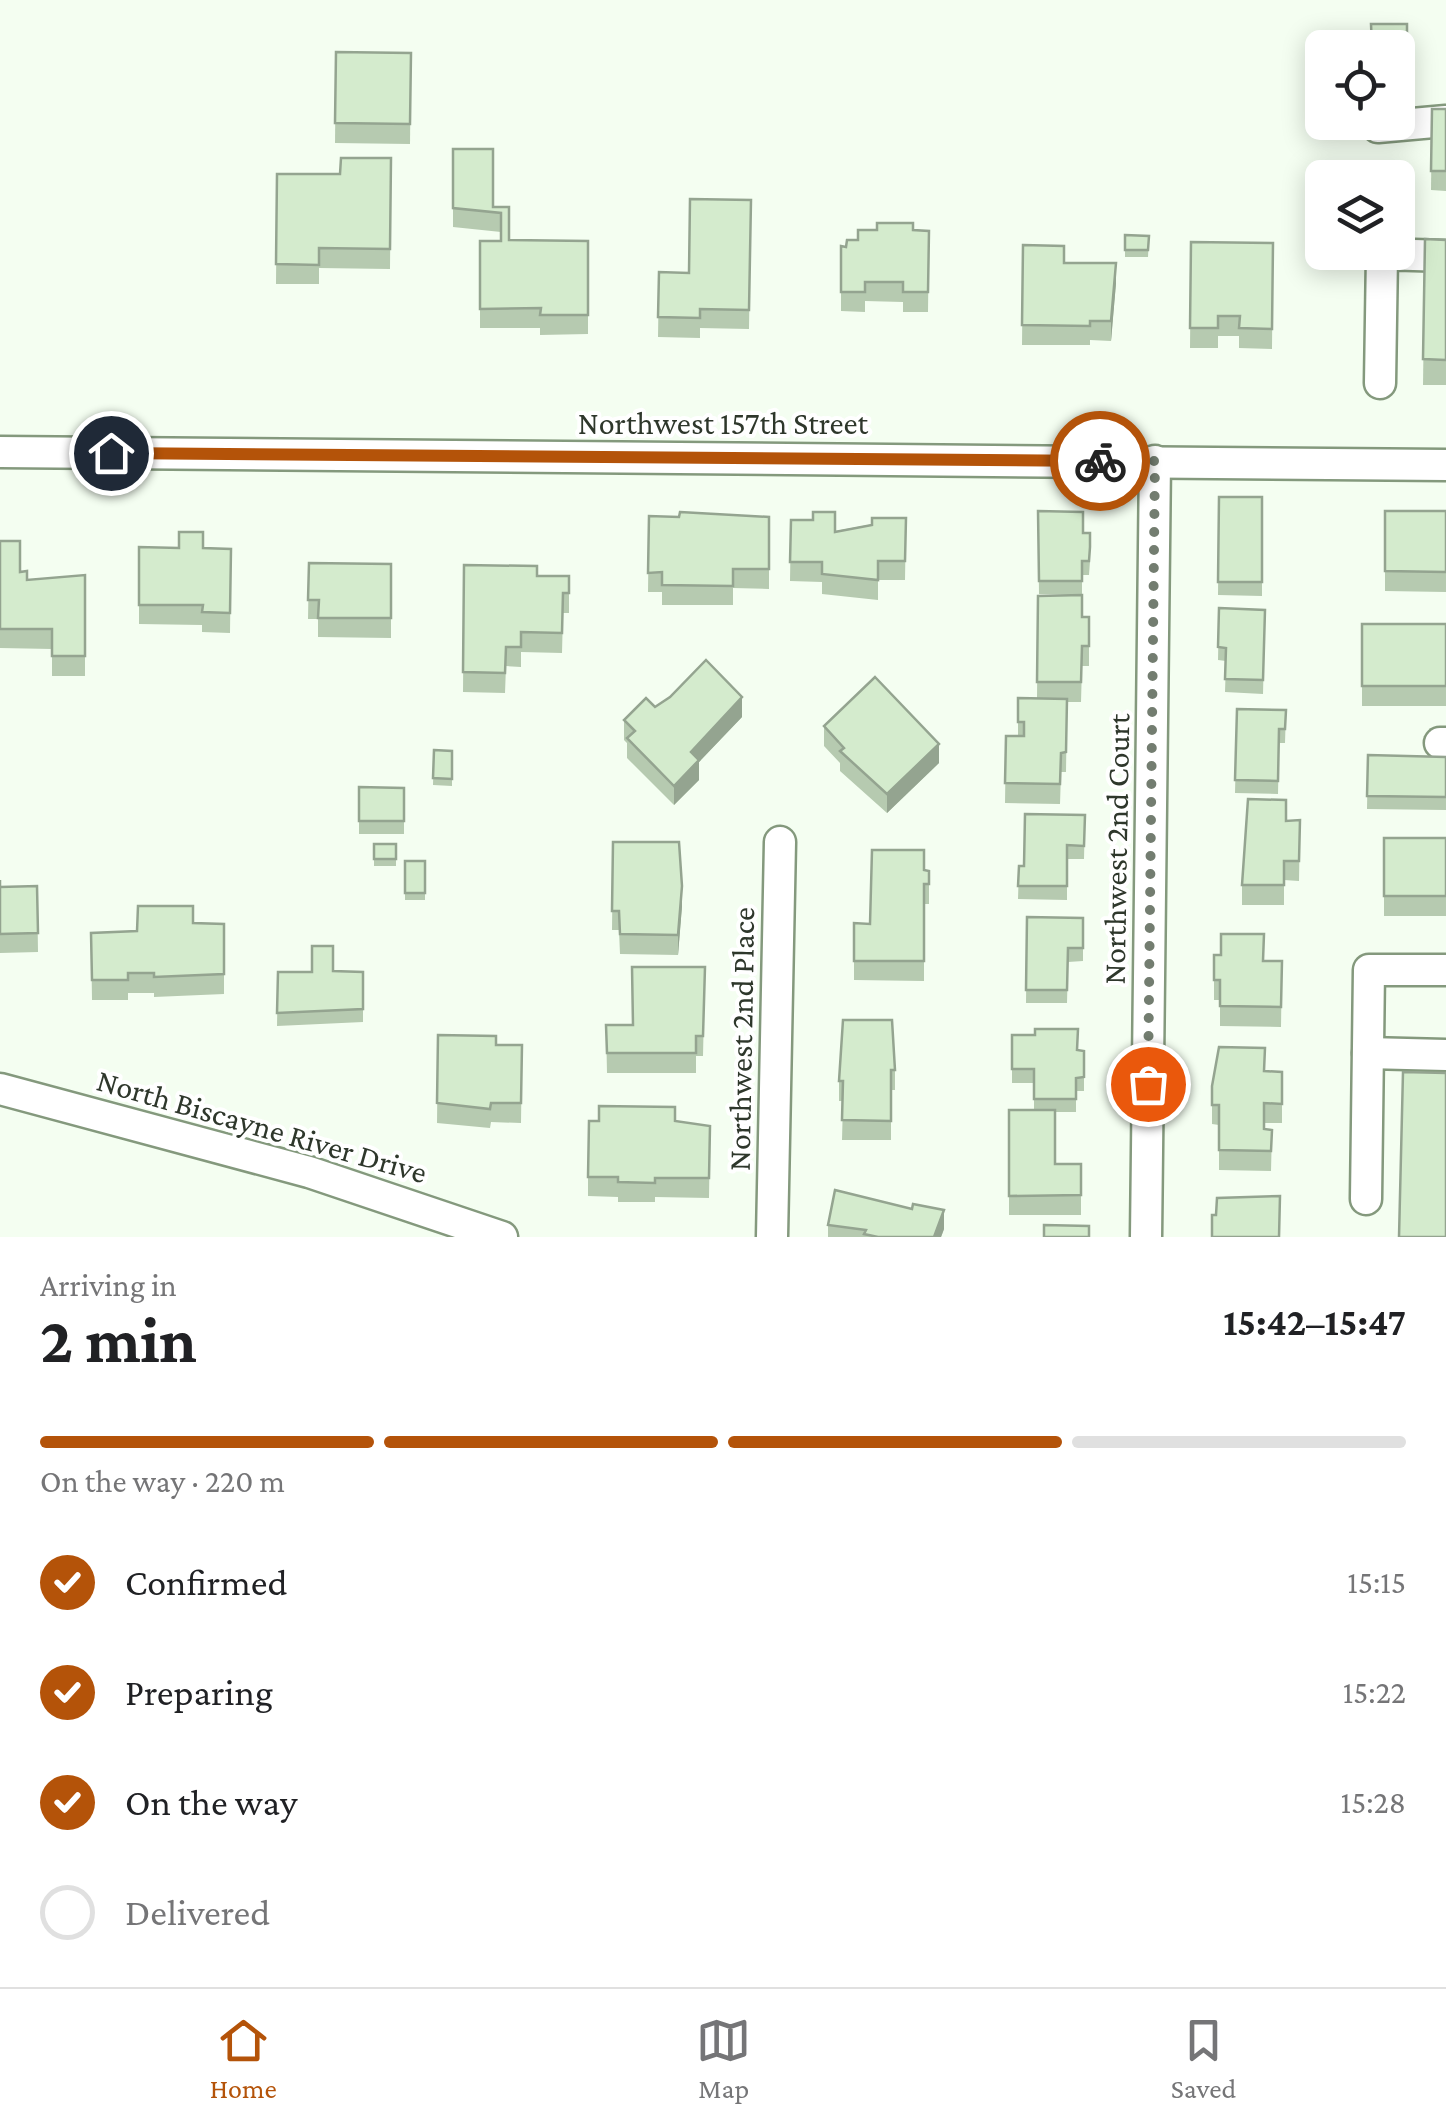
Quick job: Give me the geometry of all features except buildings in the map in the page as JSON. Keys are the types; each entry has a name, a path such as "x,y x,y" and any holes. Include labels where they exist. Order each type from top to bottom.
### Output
{"street":[{"path":"1415,127 1446,121"},
{"path":"1380,383 1382,254 1446,256"},
{"name":"Northwest 157th Street","path":"0,452 1446,464"},
{"name":"Northwest 2nd Court","path":"1146,1237 1155,461"},
{"name":"Northwest 2nd Place","path":"772,1237 780,842"},
{"path":"1366,1199 1369,970 1446,970"},
{"path":"1368,1054 1446,1055"},
{"name":"North Biscayne River Drive","path":"0,1089 310,1172 502,1237"}],"way so far":[{"path":"1100,461 1155,461 1148,1084"}],"route":[{"path":"111,453 1100,461"}]}
